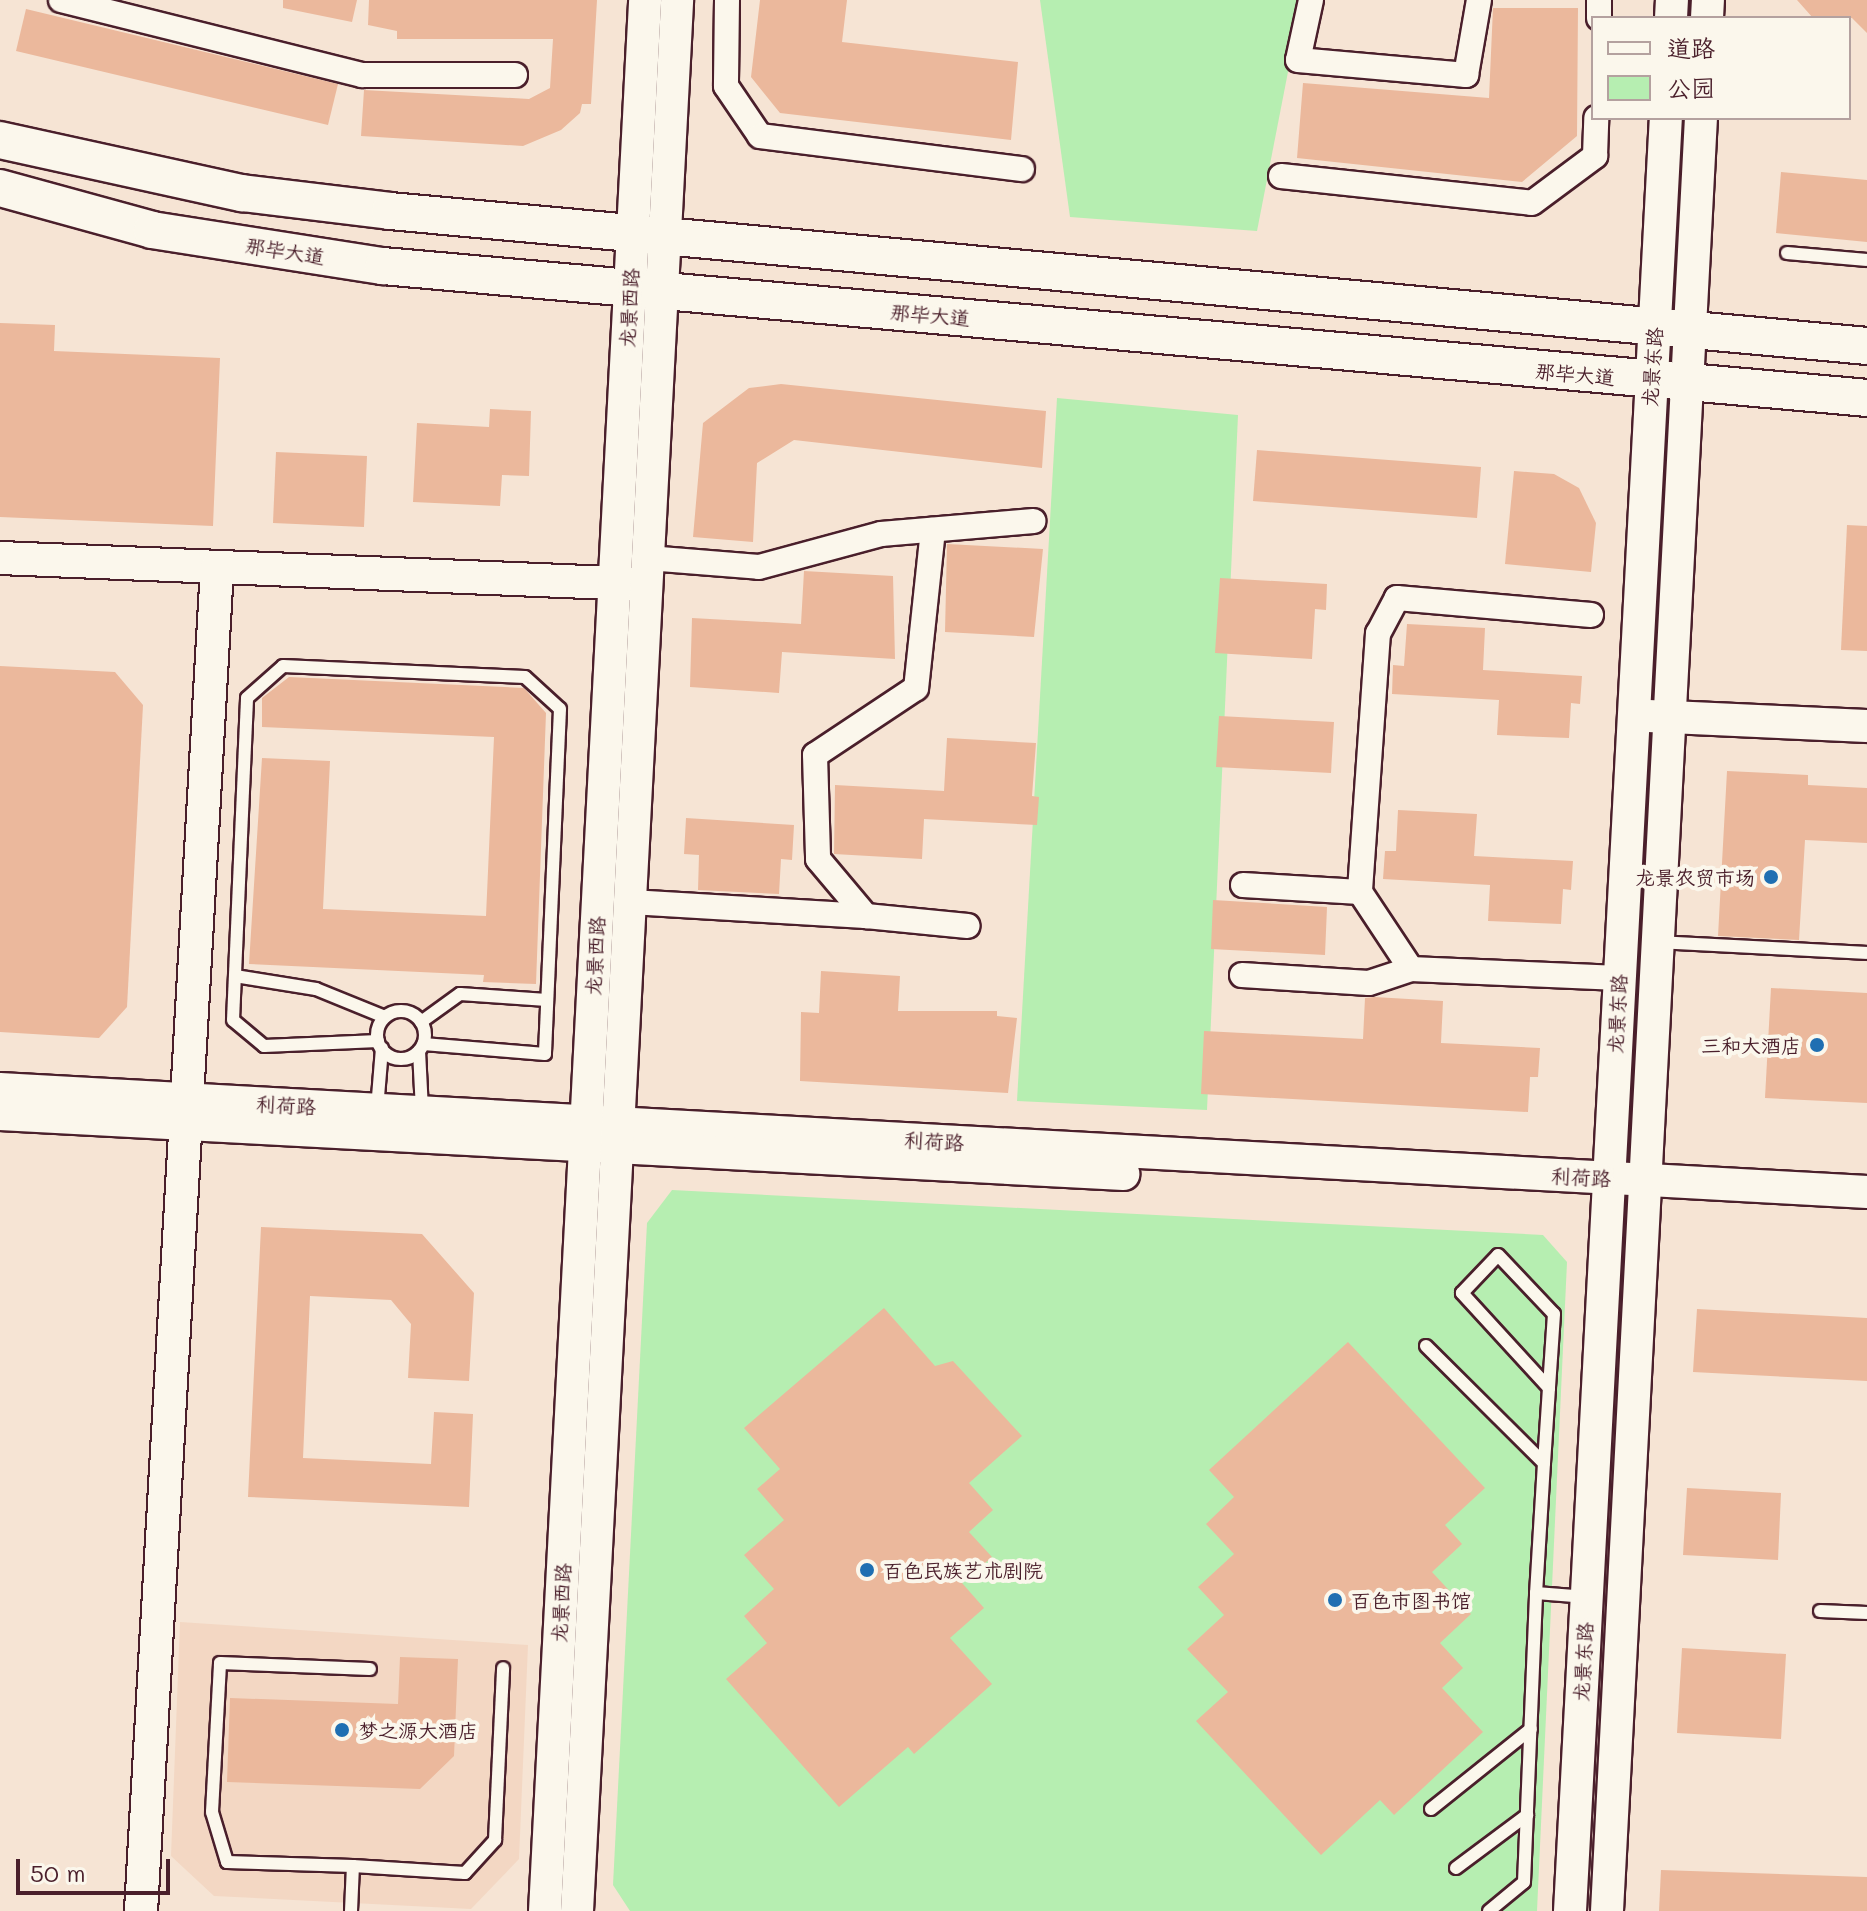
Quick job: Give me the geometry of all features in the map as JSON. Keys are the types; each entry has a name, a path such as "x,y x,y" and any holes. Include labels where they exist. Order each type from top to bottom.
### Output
{"main road":[{"name":"龙景西路","path":"645,0 649,237"},
{"name":"龙景西路","path":"545,1911 615,584 649,237 677,0"},
{"name":"龙景东路","path":"1607,1911 1687,383 1673,330 1666,120"},
{"name":"龙景东路","path":"1570,1911 1651,381 1673,330 1701,120"},
{"path":"0,140 242,193 390,211 1867,346"},
{"name":"那毕大道","path":"0,188 152,230 383,266 646,292 1867,398"},
{"path":"383,266 390,211"},
{"name":"龙景西路","path":"577,1911 647,571 646,292"},
{"path":"0,558 615,584 647,571"},
{"path":"141,1911 217,567"},
{"path":"1633,716 1867,726"},
{"name":"利荷路","path":"0,1089 186,1112 1645,1191 1867,1213"},
{"name":"利荷路","path":"0,1114 377,1110 586,1133"},
{"name":"利荷路","path":"1645,1191 1867,1192"}],"street":[{"path":"61,0 362,75 515,75"},
{"path":"727,0 726,86 760,136 1022,169"},
{"path":"1311,0 1298,60 1466,75 1479,0"},
{"path":"1281,176 1532,203 1595,156 1596,120"},
{"path":"647,571 759,567 881,534 1033,521"},
{"path":"866,916 818,859 815,755 916,688 933,530"},
{"path":"1411,969 1360,892 1378,633 1397,598 1591,615"},
{"path":"1243,885 1360,892"},
{"path":"630,902 866,916 968,926"},
{"path":"1242,975 1369,983 1411,969 1619,978"}],"lane":[{"path":"1787,253 1867,260"},
{"path":"283,666 525,677 560,709 547,1000 545,1054 421,1047 404,1058 380,1044 264,1046 233,1020 247,698 283,666"},
{"path":"1658,942 1867,953"},
{"path":"235,976 316,989 385,1017 401,1011 421,1022"},
{"path":"421,1022 460,994 547,1000"},
{"path":"377,1110 380,1044 385,1017"},
{"path":"421,1022 422,1113"},
{"path":"1489,1911 1524,1882 1536,1593 1554,1314 1498,1255 1462,1293 1549,1388"},
{"path":"1426,1346 1544,1463"},
{"path":"1536,1593 1587,1597"},
{"path":"1820,1611 1867,1613"},
{"path":"370,1669 220,1663 212,1812 227,1862 465,1873 495,1840 503,1668"},
{"path":"1431,1809 1531,1729"},
{"path":"1456,1868 1527,1815"},
{"path":"351,1911 353,1866"}],"shaded area":[{"path":"180,1622 528,1645 519,1859 471,1909 214,1896 171,1856"}],"green space":[{"path":"1040,0 1302,0 1257,231 1070,217"},
{"path":"1057,398 1238,415 1207,1110 1017,1101"},
{"path":"672,1190 1543,1235 1567,1262 1537,1911 630,1911 613,1885 647,1223"}],"building":[{"path":"283,0 357,0 352,22 283,8"},
{"path":"369,0 597,0 591,104 582,104 580,113 561,130 523,146 361,136 364,90 529,99 550,88 553,39 397,39 397,31 368,25"},
{"path":"760,0 847,0 842,42 1018,62 1011,140 780,113 751,77"},
{"path":"1797,0 1867,0 1867,33 1851,16 1811,16"},
{"path":"1493,8 1578,8 1577,136 1522,182 1297,158 1303,83 1489,98"},
{"path":"26,9 338,84 328,125 16,51"},
{"path":"1781,172 1867,180 1867,242 1776,233"},
{"path":"0,323 55,325 54,351 220,358 213,526 0,517"},
{"path":"781,384 1046,411 1042,468 794,440 757,463 753,542 693,537 703,423 749,388"},
{"path":"490,409 531,411 529,476 502,475 500,506 413,502 417,423 489,427"},
{"path":"1257,450 1481,467 1477,518 1253,501"},
{"path":"276,452 367,456 364,527 273,523"},
{"path":"1514,471 1554,474 1579,488 1596,523 1591,572 1505,564"},
{"path":"1847,525 1867,526 1867,651 1841,650"},
{"path":"947,544 1043,549 1034,637 945,632"},
{"path":"804,571 893,576 895,659 782,652 779,693 690,687 692,618 801,624"},
{"path":"1220,578 1327,584 1326,610 1315,609 1312,659 1215,653"},
{"path":"1407,624 1485,628 1483,670 1582,676 1580,704 1571,703 1569,738 1497,735 1499,700 1392,694 1393,665 1404,666"},
{"path":"0,666 115,672 143,705 127,1007 99,1038 0,1032"},
{"path":"289,677 524,688 546,713 536,984 483,982 484,975 249,964 262,758 330,761 323,909 486,916 494,737 262,727 262,698"},
{"path":"1219,716 1334,722 1331,773 1216,767"},
{"path":"947,738 1036,743 1032,796 1039,797 1037,825 924,819 922,859 834,854 835,785 944,791"},
{"path":"1727,771 1808,775 1808,785 1867,788 1867,843 1805,840 1799,940 1718,936"},
{"path":"1398,810 1477,814 1474,856 1573,861 1571,890 1563,889 1561,924 1488,921 1490,885 1383,879 1385,851 1396,851"},
{"path":"686,818 794,825 792,860 781,859 779,894 698,890 699,855 684,854"},
{"path":"1213,900 1327,907 1325,955 1211,949"},
{"path":"821,971 900,976 898,1011 997,1011 997,1016 1017,1018 1008,1093 800,1081 801,1012 819,1013"},
{"name":"三和大酒店","path":"1771,988 1867,993 1867,1103 1765,1098"},
{"path":"1365,998 1443,1001 1441,1043 1540,1048 1538,1077 1530,1077 1528,1112 1201,1094 1204,1031 1363,1039"},
{"path":"261,1227 422,1234 474,1293 469,1381 408,1378 411,1324 391,1300 310,1296 303,1458 431,1464 434,1412 473,1414 469,1507 248,1497"},
{"name":"百色民族艺术剧院","path":"884,1308 935,1366 953,1361 1022,1436 969,1483 993,1510 969,1532 992,1557 962,1583 984,1608 950,1638 992,1684 914,1754 908,1747 839,1807 726,1679 767,1643 744,1616 774,1589 744,1555 784,1520 757,1489 780,1469 744,1428"},
{"path":"1697,1309 1867,1318 1867,1381 1693,1372"},
{"name":"百色市图书馆","path":"1348,1342 1485,1488 1445,1525 1462,1544 1432,1572 1471,1614 1440,1643 1463,1668 1442,1688 1483,1732 1394,1815 1380,1800 1321,1855 1196,1721 1228,1692 1187,1649 1224,1615 1198,1587 1234,1554 1206,1524 1234,1497 1209,1470"},
{"path":"1687,1488 1781,1493 1778,1560 1683,1555"},
{"path":"1682,1648 1786,1654 1781,1739 1677,1733"},
{"name":"梦之源大酒店","path":"400,1657 458,1659 454,1756 420,1789 227,1782 230,1698 398,1704"},
{"path":"1661,1870 1867,1877 1867,1911 1659,1911"}],"place":[{"name":"龙景农贸市场","path":"1771,877"},
{"name":"三和大酒店","path":"1817,1045"},
{"name":"百色民族艺术剧院","path":"867,1570"},
{"name":"百色市图书馆","path":"1335,1600"},
{"name":"梦之源大酒店","path":"342,1730"}]}
